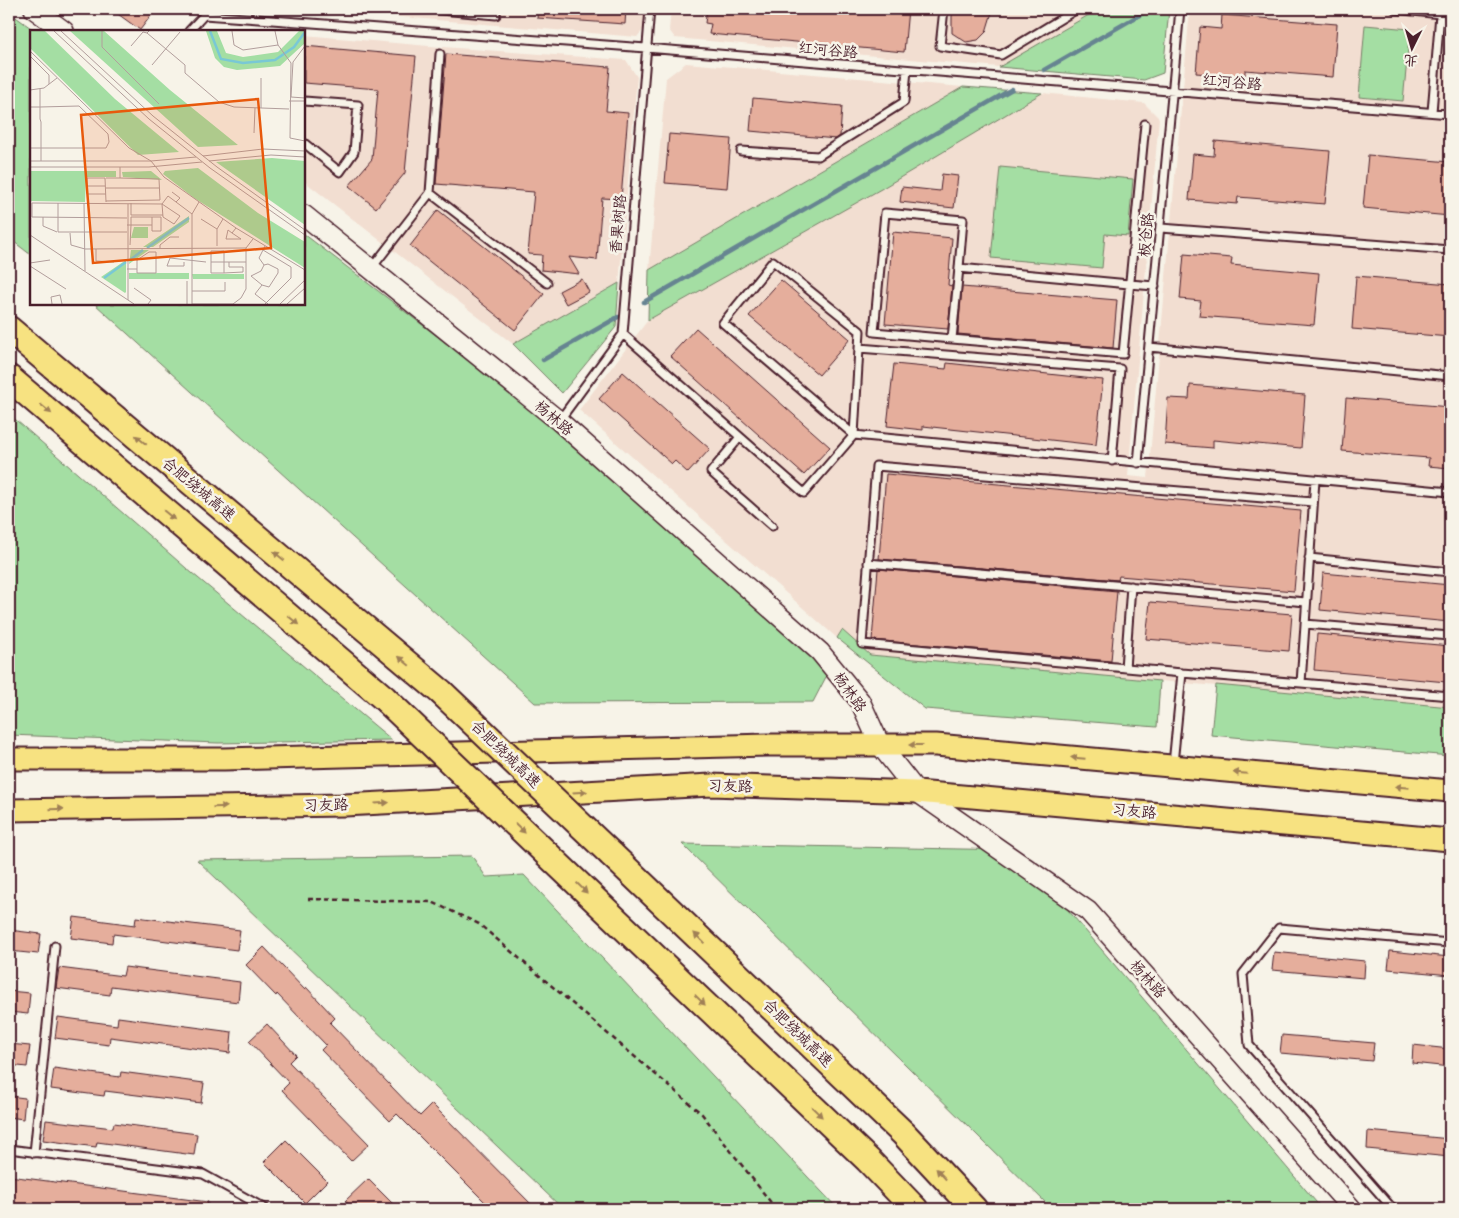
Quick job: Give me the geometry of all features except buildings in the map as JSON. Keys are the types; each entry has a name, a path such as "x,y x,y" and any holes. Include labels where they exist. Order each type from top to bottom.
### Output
{"highway":[{"name":"合肥绕城高速","path":"9,329 441,692 904,1134 974,1209"},
{"path":"9,378 384,698 861,1154 915,1209"}],"main road":[{"path":"9,759 224,758 768,745 936,746 1450,791"},
{"name":"习友路","path":"9,810 345,805 711,785 917,792 1450,840"}],"street":[{"path":"45,12 63,30"},
{"name":"杨林路","path":"305,216 559,421 820,652 860,701 880,745 917,792 1088,911 1352,1209"}],"lane":[{"path":"430,9 496,15 496,9"},
{"name":"香果树路","path":"623,334 650,9"},
{"path":"944,9 940,46 1001,55 1077,9"},
{"name":"板仓路","path":"1138,463 1174,91 1180,9"},
{"path":"1395,9 1440,14 1432,112"},
{"path":"189,30 204,12"},
{"name":"红河谷路","path":"204,12 1450,114"},
{"path":"371,270 430,192 440,54"},
{"path":"741,151 818,156 904,102 907,70"},
{"path":"305,101 358,105 354,152 340,172 305,145"},
{"path":"952,339 963,220 885,213 874,332 952,339 1123,354 1145,124"},
{"path":"430,192 547,283"},
{"path":"1161,228 1450,250"},
{"path":"559,421 623,334 804,493 854,435 860,331 774,261 723,323 854,435 1450,492"},
{"path":"959,268 1155,286"},
{"path":"1149,347 1450,376"},
{"path":"860,348 1120,369 1112,460"},
{"path":"740,437 711,472 772,526"},
{"path":"1313,502 876,466 862,644 1450,696"},
{"path":"1301,683 1315,480"},
{"path":"1309,558 1450,572"},
{"path":"868,563 1306,602"},
{"path":"1125,668 1132,586"},
{"path":"1305,624 1450,636"},
{"path":"1173,767 1182,673"},
{"path":"1393,1209 1248,1045 1243,974 1279,928 1450,943"},
{"path":"34,1153 55,946"},
{"path":"9,1150 202,1174 266,1209"}],"path":[{"path":"308,899 432,902 479,924 702,1114 776,1209"}],"shaded area":[{"path":"308,9 647,9 645,28 637,37"},
{"path":"671,9 1099,9 999,67 675,38 669,30"},
{"path":"1190,9 1450,9 1450,707 870,655 842,631 837,638 579,410 648,320 881,189 1042,93 1144,103 1159,118 1128,476 1148,478"},
{"path":"305,35 626,60 637,77 619,283 513,344 305,182"},
{"path":"686,63 963,87 649,270 666,78"}],"green space":[{"path":"1099,9 1169,9 1163,73 1144,80 999,67"},
{"path":"9,12 34,30 30,30 30,254 9,238"},
{"path":"1365,25 1410,29 1403,101 1359,97"},
{"path":"963,87 1042,93 881,189 648,320 649,270"},
{"path":"1000,167 1133,179 1128,236 1105,234 1102,268 991,258"},
{"path":"305,235 597,459 797,639 827,675 813,702 535,703 96,305 305,305"},
{"path":"619,283 616,327 562,393 513,344"},
{"path":"9,414 186,568 392,740 218,743 9,735"},
{"path":"842,630 870,655 1160,681 1157,727 925,709 837,638"},
{"path":"1216,685 1450,707 1450,756 1211,735"},
{"path":"682,844 1017,850 1322,1209 1052,1209"},
{"path":"472,856 486,877 524,875 838,1209 563,1209 197,860"}],"waterway":[{"path":"1044,70 1150,9"},
{"path":"644,302 1012,89"},
{"path":"543,360 618,317"}]}
